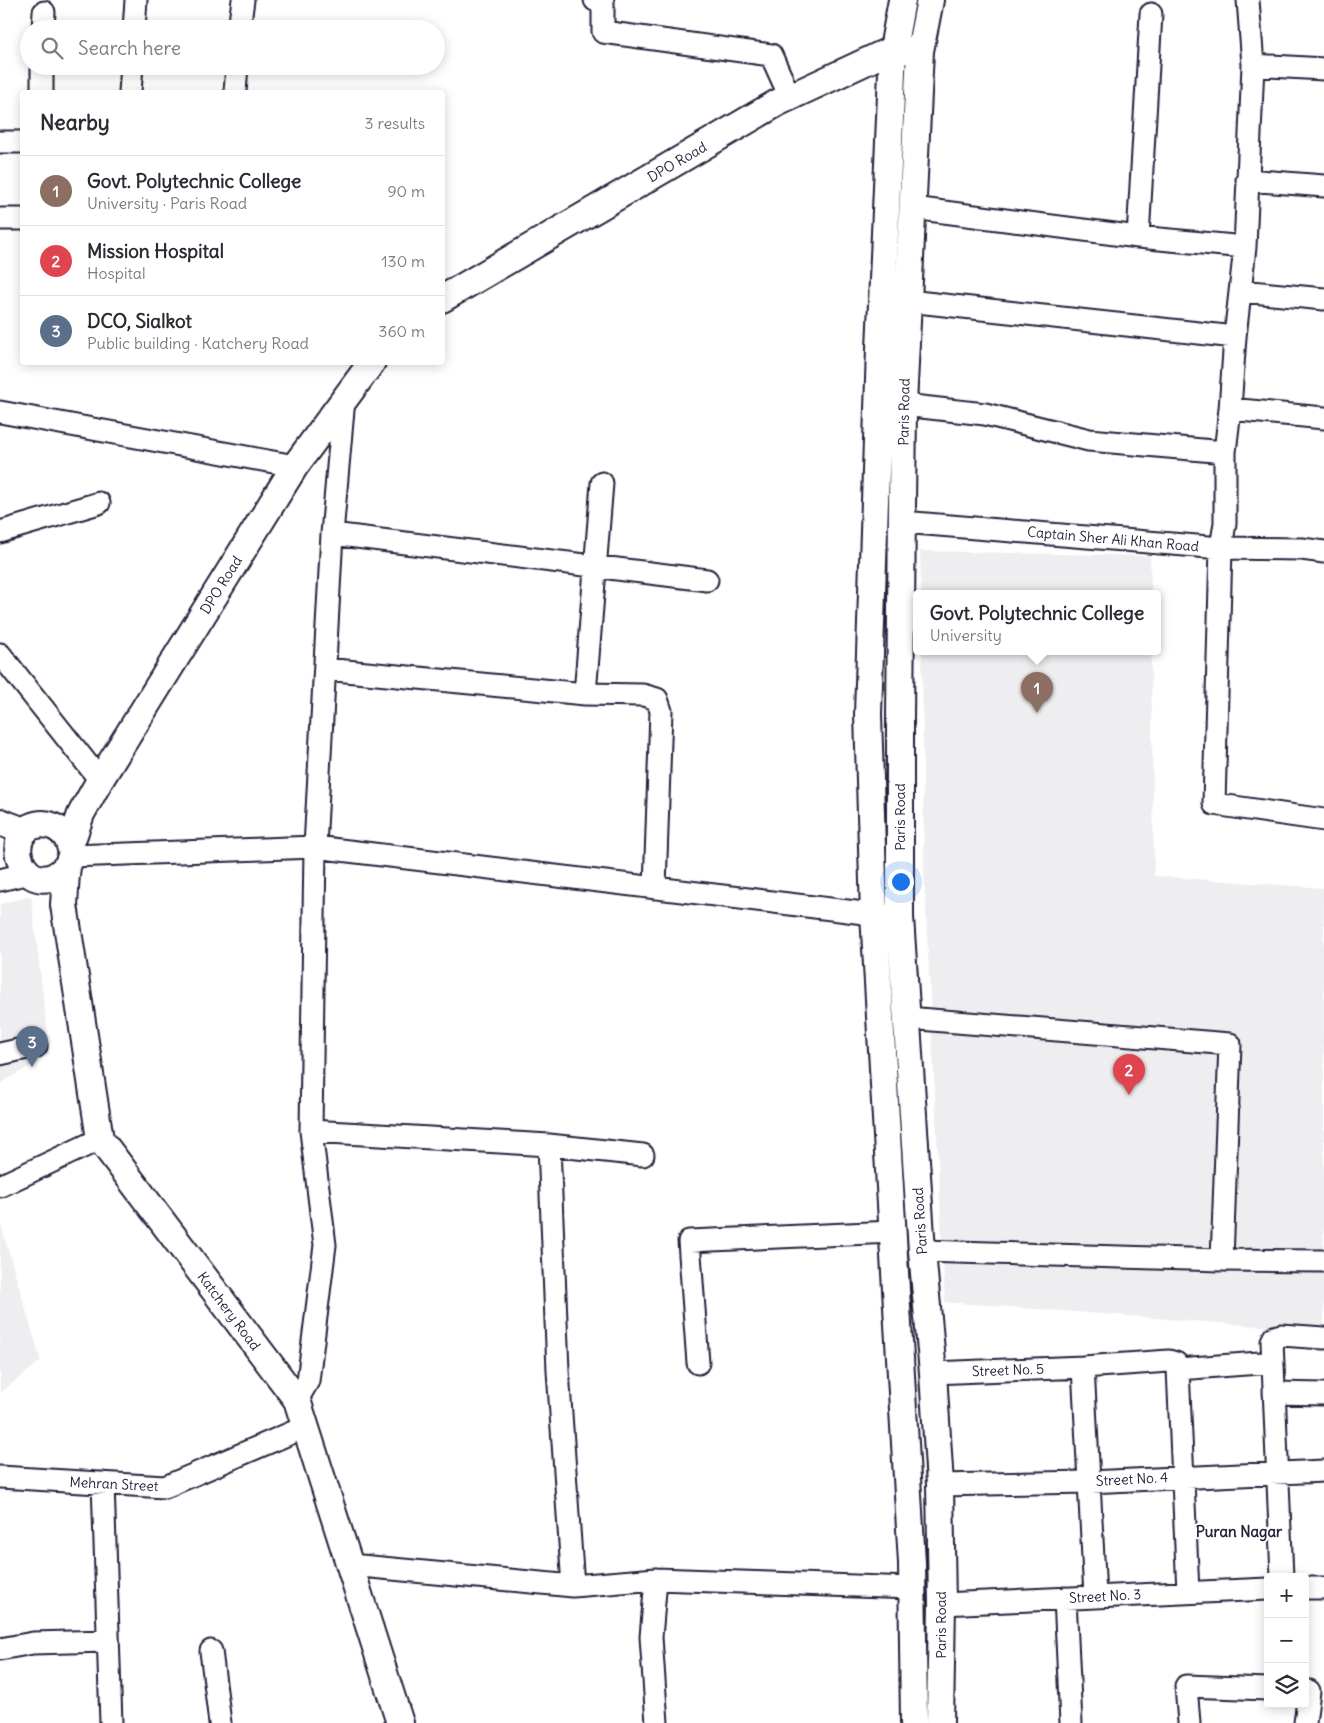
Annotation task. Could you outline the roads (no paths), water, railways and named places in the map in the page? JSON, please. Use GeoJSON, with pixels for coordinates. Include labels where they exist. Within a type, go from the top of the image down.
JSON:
{"type":"FeatureCollection","features":[{"type":"Feature","properties":{"kind":"main road","name":"Paris Road"},"geometry":{"type":"LineString","coordinates":[[902,0],[893,49],[879,368],[868,714],[874,914],[912,1588],[914,1723]]}},
{"type":"Feature","properties":{"kind":"main road","name":"Paris Road"},"geometry":{"type":"LineString","coordinates":[[930,0],[920,51],[903,405],[900,917],[922,1251],[933,1373],[940,1485],[942,1604],[940,1723]]}},
{"type":"Feature","properties":{"kind":"main road","name":"DPO Road"},"geometry":{"type":"LineString","coordinates":[[445,297],[790,97],[893,49],[920,51]]}},
{"type":"Feature","properties":{"kind":"main road","name":"DPO Road"},"geometry":{"type":"LineString","coordinates":[[65,862],[81,814],[100,780],[295,466],[370,365]]}},
{"type":"Feature","properties":{"kind":"main road"},"geometry":{"type":"LineString","coordinates":[[868,714],[900,716]]}},
{"type":"Feature","properties":{"kind":"main road"},"geometry":{"type":"LineString","coordinates":[[53,826],[81,814]]}},
{"type":"Feature","properties":{"kind":"main road"},"geometry":{"type":"LineString","coordinates":[[0,822],[13,840],[16,859],[25,874],[43,880],[65,862],[66,836],[53,826],[35,825],[13,840]]}},
{"type":"Feature","properties":{"kind":"main road","name":"Katchery Road"},"geometry":{"type":"LineString","coordinates":[[65,862],[64,905],[100,1139],[297,1400],[400,1723]]}},
{"type":"Feature","properties":{"kind":"street"},"geometry":{"type":"LineString","coordinates":[[135,20],[136,0]]}},
{"type":"Feature","properties":{"kind":"street"},"geometry":{"type":"LineString","coordinates":[[240,20],[243,0]]}},
{"type":"Feature","properties":{"kind":"street"},"geometry":{"type":"LineString","coordinates":[[595,0],[603,2],[603,32],[771,56],[790,97]]}},
{"type":"Feature","properties":{"kind":"street"},"geometry":{"type":"LineString","coordinates":[[1248,0],[1253,65],[1245,247],[1225,452],[1225,523],[1221,548],[1214,804],[1324,820]]}},
{"type":"Feature","properties":{"kind":"street"},"geometry":{"type":"LineString","coordinates":[[1138,237],[1151,14]]}},
{"type":"Feature","properties":{"kind":"street"},"geometry":{"type":"LineString","coordinates":[[1253,65],[1324,69]]}},
{"type":"Feature","properties":{"kind":"street"},"geometry":{"type":"LineString","coordinates":[[42,75],[42,90]]}},
{"type":"Feature","properties":{"kind":"street"},"geometry":{"type":"LineString","coordinates":[[130,90],[131,75]]}},
{"type":"Feature","properties":{"kind":"street"},"geometry":{"type":"LineString","coordinates":[[235,90],[236,75]]}},
{"type":"Feature","properties":{"kind":"street"},"geometry":{"type":"LineString","coordinates":[[0,142],[20,142]]}},
{"type":"Feature","properties":{"kind":"street"},"geometry":{"type":"LineString","coordinates":[[1247,180],[1324,186]]}},
{"type":"Feature","properties":{"kind":"street"},"geometry":{"type":"LineString","coordinates":[[913,208],[1138,237],[1245,247]]}},
{"type":"Feature","properties":{"kind":"street"},"geometry":{"type":"LineString","coordinates":[[0,219],[20,219]]}},
{"type":"Feature","properties":{"kind":"street"},"geometry":{"type":"LineString","coordinates":[[1241,291],[1324,299]]}},
{"type":"Feature","properties":{"kind":"street"},"geometry":{"type":"LineString","coordinates":[[908,301],[1235,337]]}},
{"type":"Feature","properties":{"kind":"street"},"geometry":{"type":"LineString","coordinates":[[297,1400],[308,1381],[326,1245],[312,1131],[315,846],[332,534],[342,404],[354,365]]}},
{"type":"Feature","properties":{"kind":"street"},"geometry":{"type":"LineString","coordinates":[[903,405],[985,414],[1089,440],[1225,452]]}},
{"type":"Feature","properties":{"kind":"street"},"geometry":{"type":"LineString","coordinates":[[1230,409],[1324,418]]}},
{"type":"Feature","properties":{"kind":"street"},"geometry":{"type":"LineString","coordinates":[[0,412],[295,466]]}},
{"type":"Feature","properties":{"kind":"street"},"geometry":{"type":"LineString","coordinates":[[585,694],[597,566],[602,483]]}},
{"type":"Feature","properties":{"kind":"street"},"geometry":{"type":"LineString","coordinates":[[0,532],[99,503]]}},
{"type":"Feature","properties":{"kind":"street","name":"Captain Sher Ali Khan Road"},"geometry":{"type":"LineString","coordinates":[[902,522],[1221,548],[1302,549],[1324,552]]}},
{"type":"Feature","properties":{"kind":"street"},"geometry":{"type":"LineString","coordinates":[[332,534],[707,580]]}},
{"type":"Feature","properties":{"kind":"street"},"geometry":{"type":"LineString","coordinates":[[0,654],[100,780]]}},
{"type":"Feature","properties":{"kind":"street"},"geometry":{"type":"LineString","coordinates":[[325,669],[585,694],[643,695],[657,699],[660,705],[656,888]]}},
{"type":"Feature","properties":{"kind":"street"},"geometry":{"type":"LineString","coordinates":[[65,862],[315,846],[900,917]]}},
{"type":"Feature","properties":{"kind":"street"},"geometry":{"type":"LineString","coordinates":[[0,880],[25,874]]}},
{"type":"Feature","properties":{"kind":"street"},"geometry":{"type":"LineString","coordinates":[[907,1018],[1230,1044],[1222,1260]]}},
{"type":"Feature","properties":{"kind":"street"},"geometry":{"type":"LineString","coordinates":[[0,1054],[36,1046]]}},
{"type":"Feature","properties":{"kind":"street"},"geometry":{"type":"LineString","coordinates":[[312,1131],[548,1145],[643,1156]]}},
{"type":"Feature","properties":{"kind":"street"},"geometry":{"type":"LineString","coordinates":[[0,1186],[100,1139]]}},
{"type":"Feature","properties":{"kind":"street"},"geometry":{"type":"LineString","coordinates":[[548,1145],[558,1371],[573,1586]]}},
{"type":"Feature","properties":{"kind":"street"},"geometry":{"type":"LineString","coordinates":[[698,1363],[689,1241],[893,1232]]}},
{"type":"Feature","properties":{"kind":"street"},"geometry":{"type":"LineString","coordinates":[[922,1251],[1222,1260],[1324,1261]]}},
{"type":"Feature","properties":{"kind":"street"},"geometry":{"type":"LineString","coordinates":[[1282,1573],[1272,1341],[1274,1337],[1281,1336],[1324,1338]]}},
{"type":"Feature","properties":{"kind":"street","name":"Street No. 5"},"geometry":{"type":"LineString","coordinates":[[933,1373],[1083,1367],[1169,1361],[1176,1363],[1178,1369]]}},
{"type":"Feature","properties":{"kind":"street"},"geometry":{"type":"LineString","coordinates":[[1188,1592],[1178,1369],[1273,1362]]}},
{"type":"Feature","properties":{"kind":"street"},"geometry":{"type":"LineString","coordinates":[[1083,1367],[1095,1596]]}},
{"type":"Feature","properties":{"kind":"street"},"geometry":{"type":"LineString","coordinates":[[1274,1393],[1324,1394]]}},
{"type":"Feature","properties":{"kind":"street","name":"Mehran Street"},"geometry":{"type":"LineString","coordinates":[[0,1477],[165,1487],[305,1427]]}},
{"type":"Feature","properties":{"kind":"street","name":"Street No. 4"},"geometry":{"type":"LineString","coordinates":[[940,1485],[1089,1482],[1182,1476],[1324,1471]]}},
{"type":"Feature","properties":{"kind":"street"},"geometry":{"type":"LineString","coordinates":[[103,1483],[110,1723]]}},
{"type":"Feature","properties":{"kind":"street"},"geometry":{"type":"LineString","coordinates":[[350,1566],[573,1586],[656,1579],[912,1588]]}},
{"type":"Feature","properties":{"kind":"street"},"geometry":{"type":"LineString","coordinates":[[656,1579],[651,1637],[657,1723]]}},
{"type":"Feature","properties":{"kind":"street"},"geometry":{"type":"LineString","coordinates":[[1309,1588],[1324,1588]]}},
{"type":"Feature","properties":{"kind":"street","name":"Street No. 3"},"geometry":{"type":"LineString","coordinates":[[942,1604],[1264,1589]]}},
{"type":"Feature","properties":{"kind":"street"},"geometry":{"type":"LineString","coordinates":[[1065,1598],[1071,1723]]}},
{"type":"Feature","properties":{"kind":"street"},"geometry":{"type":"LineString","coordinates":[[0,1649],[34,1643],[107,1641]]}},
{"type":"Feature","properties":{"kind":"street"},"geometry":{"type":"LineString","coordinates":[[211,1651],[220,1723]]}},
{"type":"Feature","properties":{"kind":"street"},"geometry":{"type":"LineString","coordinates":[[1189,1723],[1186,1686],[1264,1689]]}},
{"type":"Feature","properties":{"kind":"street"},"geometry":{"type":"LineString","coordinates":[[1305,1723],[1313,1691]]}},
{"type":"Feature","properties":{"kind":"place","name":"Govt. Polytechnic College"},"geometry":{"type":"Point","coordinates":[1037,713]}},
{"type":"Feature","properties":{"kind":"place","name":"DCO, Sialkot"},"geometry":{"type":"Point","coordinates":[32,1067]}},
{"type":"Feature","properties":{"kind":"place","name":"Mission Hospital"},"geometry":{"type":"Point","coordinates":[1129,1095]}},
{"type":"Feature","properties":{"kind":"district","name":"Puran Nagar"},"geometry":{"type":"Point","coordinates":[1239,1532]}}]}
